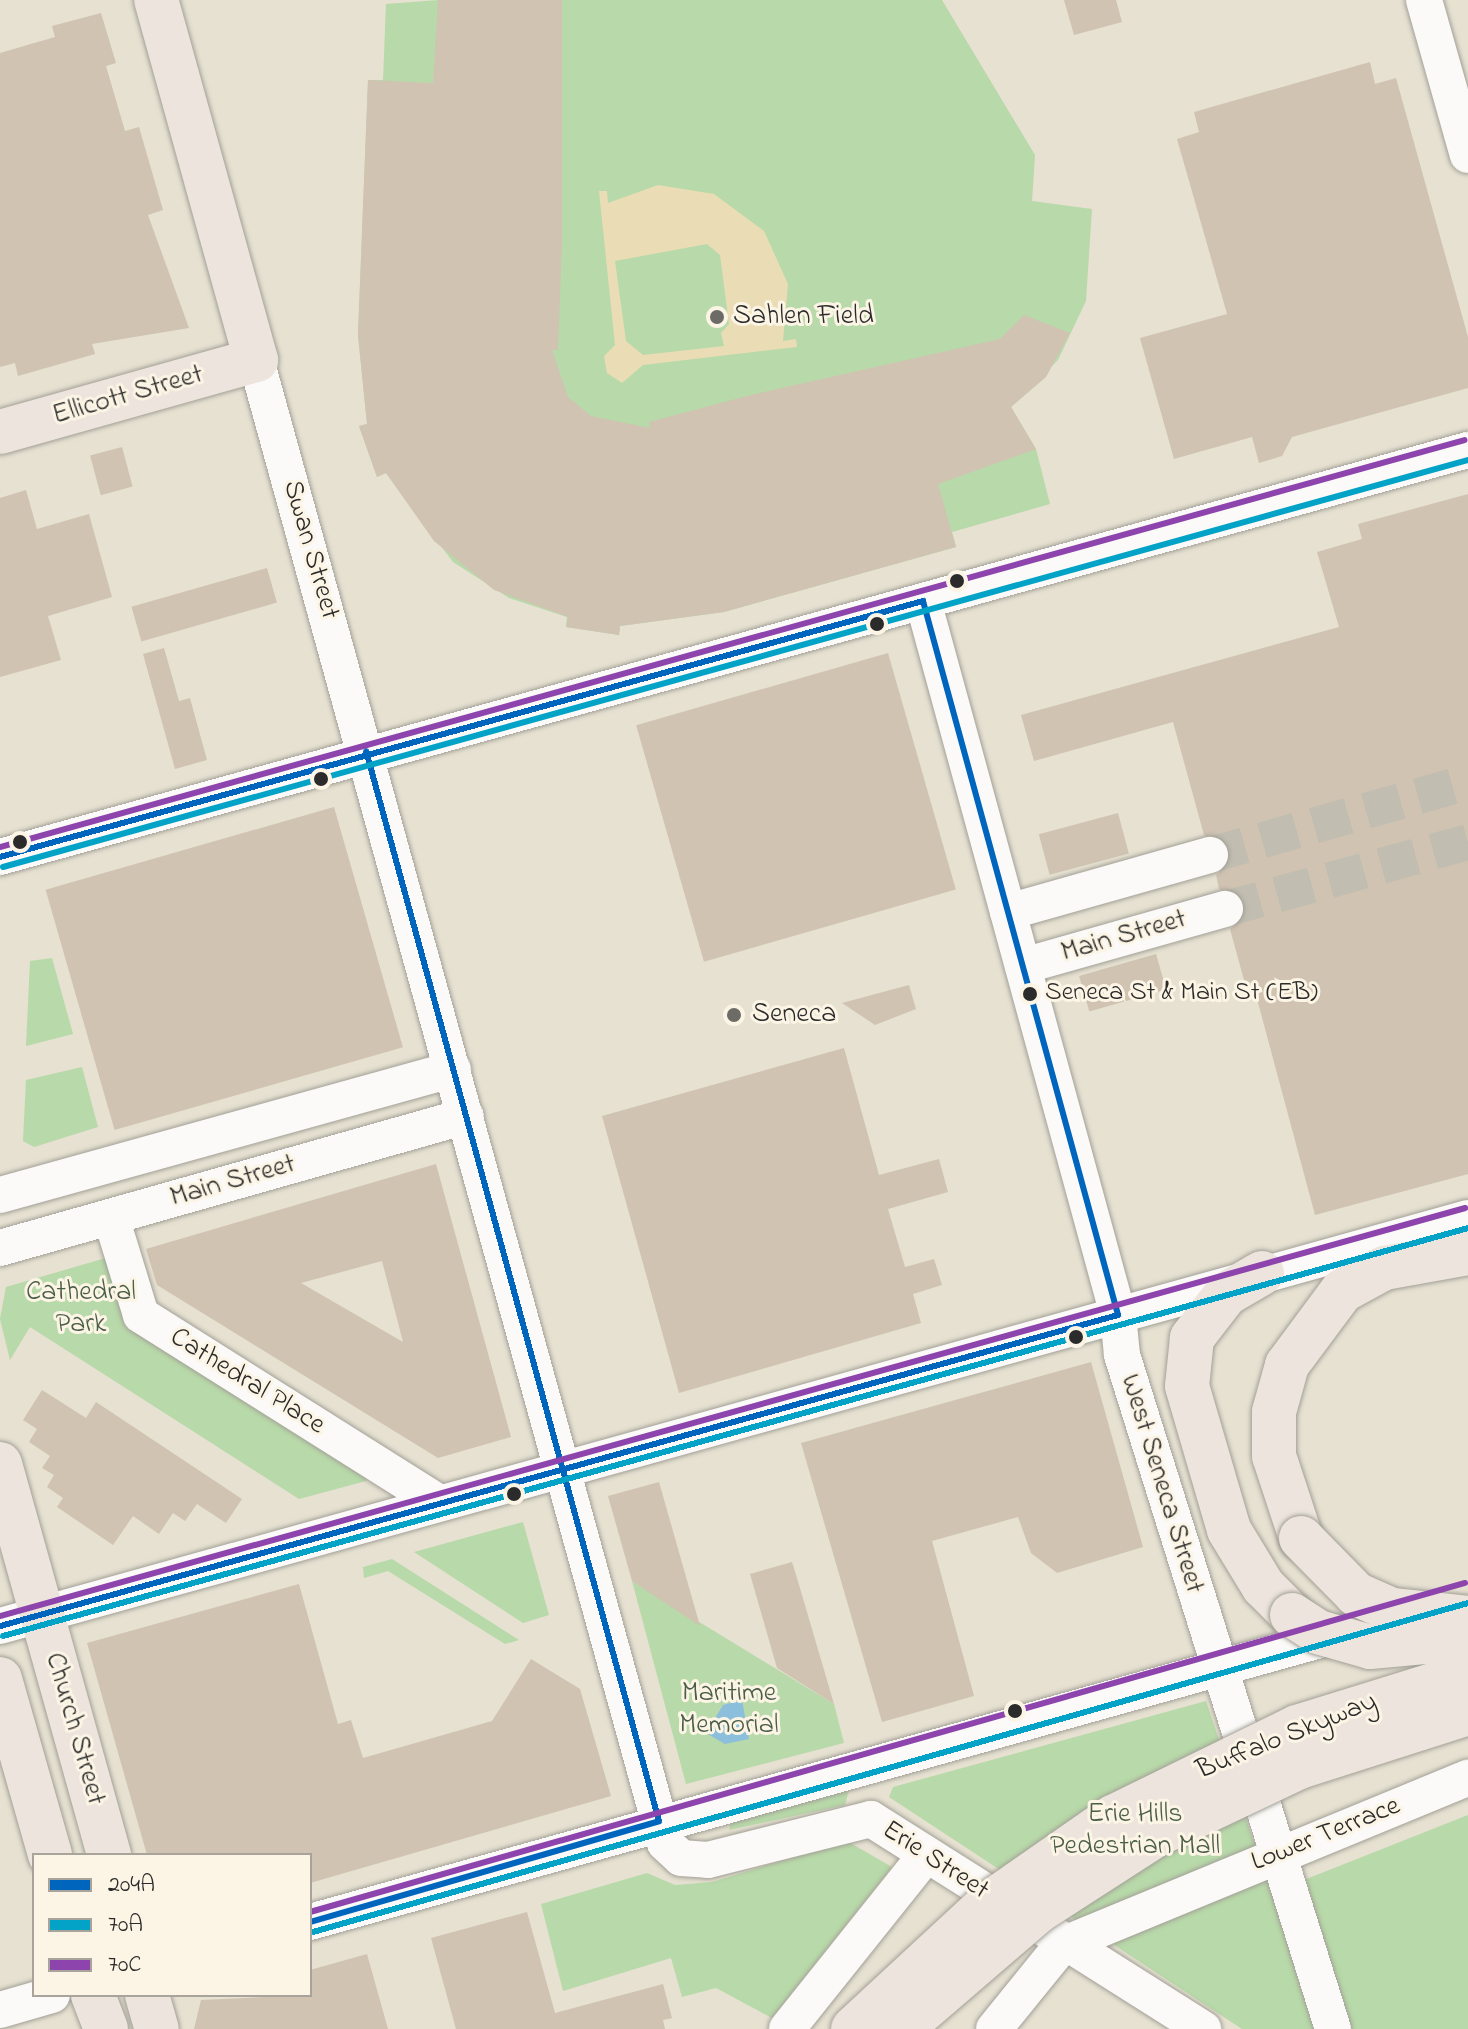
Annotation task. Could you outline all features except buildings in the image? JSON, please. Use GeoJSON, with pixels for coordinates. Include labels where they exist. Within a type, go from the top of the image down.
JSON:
{"type":"FeatureCollection","features":[{"type":"Feature","properties":{"kind":"main road","name":"Swan Street"},"geometry":{"type":"LineString","coordinates":[[156,0],[256,360]]}},
{"type":"Feature","properties":{"kind":"main road","name":"Ellicott Street"},"geometry":{"type":"LineString","coordinates":[[0,432],[256,360]]}},
{"type":"Feature","properties":{"kind":"main road"},"geometry":{"type":"LineString","coordinates":[[1468,1253],[1384,1268],[1342,1291],[1313,1321],[1287,1365],[1274,1456],[1301,1538],[1323,1567],[1392,1610],[1468,1618]]}},
{"type":"Feature","properties":{"kind":"main road"},"geometry":{"type":"LineString","coordinates":[[1262,1273],[1226,1294],[1205,1319],[1186,1365],[1218,1501],[1263,1586],[1318,1632],[1397,1650],[1468,1638]]}},
{"type":"Feature","properties":{"kind":"main road","name":"Church Street"},"geometry":{"type":"LineString","coordinates":[[0,1464],[108,1853]]}},
{"type":"Feature","properties":{"kind":"main road","name":"Buffalo Skyway"},"geometry":{"type":"LineString","coordinates":[[853,2029],[987,1905],[1124,1811],[1297,1727],[1468,1674]]}},
{"type":"Feature","properties":{"kind":"main road","name":"Church Street"},"geometry":{"type":"LineString","coordinates":[[0,1679],[49,1853]]}},
{"type":"Feature","properties":{"kind":"main road","name":"Buffalo Skyway"},"geometry":{"type":"LineString","coordinates":[[901,2029],[1028,1919],[1156,1835],[1299,1767],[1468,1713]]}},
{"type":"Feature","properties":{"kind":"main road"},"geometry":{"type":"LineString","coordinates":[[94,1997],[106,2029]]}},
{"type":"Feature","properties":{"kind":"main road"},"geometry":{"type":"LineString","coordinates":[[148,1997],[157,2029]]}},
{"type":"Feature","properties":{"kind":"street"},"geometry":{"type":"LineString","coordinates":[[1424,0],[1468,155]]}},
{"type":"Feature","properties":{"kind":"street","name":"Swan Street"},"geometry":{"type":"LineString","coordinates":[[256,360],[366,751],[560,1470]]}},
{"type":"Feature","properties":{"kind":"street"},"geometry":{"type":"LineString","coordinates":[[0,857],[366,751],[1468,450]]}},
{"type":"Feature","properties":{"kind":"street","name":"West Seneca Street"},"geometry":{"type":"LineString","coordinates":[[923,601],[1118,1315],[1122,1355],[1206,1637],[1225,1667],[1333,2029]]}},
{"type":"Feature","properties":{"kind":"street","name":"Main Street"},"geometry":{"type":"LineString","coordinates":[[1011,921],[1210,855]]}},
{"type":"Feature","properties":{"kind":"street","name":"Main Street"},"geometry":{"type":"LineString","coordinates":[[1023,966],[1225,909]]}},
{"type":"Feature","properties":{"kind":"street","name":"Main Street"},"geometry":{"type":"LineString","coordinates":[[0,1195],[460,1095]]}},
{"type":"Feature","properties":{"kind":"street","name":"Main Street"},"geometry":{"type":"LineString","coordinates":[[0,1248],[111,1217],[460,1095]]}},
{"type":"Feature","properties":{"kind":"street","name":"Cathedral Place"},"geometry":{"type":"LineString","coordinates":[[111,1217],[141,1315],[439,1503]]}},
{"type":"Feature","properties":{"kind":"street"},"geometry":{"type":"LineString","coordinates":[[0,1626],[1468,1218]]}},
{"type":"Feature","properties":{"kind":"street","name":"Erie Street"},"geometry":{"type":"LineString","coordinates":[[560,1470],[665,1843],[681,1858],[708,1860],[871,1819],[1062,1945],[1203,2029]]}},
{"type":"Feature","properties":{"kind":"street"},"geometry":{"type":"LineString","coordinates":[[312,1921],[659,1821],[1225,1667],[1468,1593]]}},
{"type":"Feature","properties":{"kind":"street"},"geometry":{"type":"LineString","coordinates":[[859,1768],[871,1819]]}},
{"type":"Feature","properties":{"kind":"street","name":"Lower Terrace"},"geometry":{"type":"LineString","coordinates":[[994,2029],[1062,1945],[1468,1778]]}},
{"type":"Feature","properties":{"kind":"street"},"geometry":{"type":"LineString","coordinates":[[787,2029],[926,1855]]}},
{"type":"Feature","properties":{"kind":"street"},"geometry":{"type":"LineString","coordinates":[[0,2010],[45,1997]]}},
{"type":"Feature","properties":{"kind":"green space","name":"Sahlen Field"},"geometry":{"type":"Polygon","coordinates":[[[439,0],[942,0],[1035,155],[1032,201],[1092,209],[1086,301],[1058,360],[1011,407],[1036,449],[1050,504],[952,532],[956,547],[724,612],[620,626],[619,635],[566,627],[567,617],[509,598],[453,562],[386,473],[377,477],[359,426],[367,424],[358,335],[368,80],[383,80],[386,4],[439,0]]]}},
{"type":"Feature","properties":{"kind":"green space"},"geometry":{"type":"Polygon","coordinates":[[[52,958],[73,1034],[26,1046],[30,961],[52,958]]]}},
{"type":"Feature","properties":{"kind":"green space"},"geometry":{"type":"Polygon","coordinates":[[[82,1067],[98,1127],[34,1147],[23,1141],[26,1080],[82,1067]]]}},
{"type":"Feature","properties":{"kind":"green space","name":"Cathedral Park"},"geometry":{"type":"Polygon","coordinates":[[[109,1257],[129,1322],[368,1473],[366,1481],[299,1499],[30,1327],[10,1360],[0,1319],[6,1287],[109,1257]]]}},
{"type":"Feature","properties":{"kind":"green space"},"geometry":{"type":"Polygon","coordinates":[[[523,1522],[549,1615],[523,1623],[414,1552],[523,1522]]]}},
{"type":"Feature","properties":{"kind":"green space"},"geometry":{"type":"Polygon","coordinates":[[[392,1559],[519,1640],[505,1644],[388,1571],[364,1578],[363,1567],[392,1559]]]}},
{"type":"Feature","properties":{"kind":"green space","name":"Maritime Memorial"},"geometry":{"type":"Polygon","coordinates":[[[632,1581],[834,1704],[844,1743],[686,1784],[632,1581]]]}},
{"type":"Feature","properties":{"kind":"green space","name":"Erie Hills Pedestrian Mall"},"geometry":{"type":"Polygon","coordinates":[[[1206,1701],[1271,1893],[1468,1815],[1468,2029],[1242,2029],[889,1797],[893,1787],[1206,1701]]]}},
{"type":"Feature","properties":{"kind":"green space"},"geometry":{"type":"Polygon","coordinates":[[[849,1790],[845,1805],[729,1830],[731,1821],[849,1790]]]}},
{"type":"Feature","properties":{"kind":"green space"},"geometry":{"type":"Polygon","coordinates":[[[847,1841],[892,1867],[772,2018],[716,1988],[682,1997],[671,1958],[563,1991],[541,1904],[647,1873],[675,1885],[712,1882],[847,1841]]]}},
{"type":"Feature","properties":{"kind":"sand"},"geometry":{"type":"Polygon","coordinates":[[[658,185],[714,194],[764,231],[788,284],[783,341],[796,339],[797,347],[643,365],[622,383],[607,373],[604,356],[615,345],[599,191],[607,191],[608,203],[658,185]],[[707,244],[615,261],[626,341],[643,355],[724,346],[721,333],[729,324],[720,255],[707,244]]]}},
{"type":"Feature","properties":{"kind":"water"},"geometry":{"type":"Polygon","coordinates":[[[742,1700],[749,1739],[725,1744],[706,1733],[723,1705],[742,1700]]]}},
{"type":"Feature","properties":{"kind":"tunnel"},"geometry":{"type":"LineString","coordinates":[[1210,855],[1468,782]]}},
{"type":"Feature","properties":{"kind":"tunnel"},"geometry":{"type":"LineString","coordinates":[[1225,909],[1468,842]]}},
{"type":"Feature","properties":{"kind":"transit line","name":"70C"},"geometry":{"type":"LineString","coordinates":[[0,847],[1465,440]]}},
{"type":"Feature","properties":{"kind":"transit line","name":"70A"},"geometry":{"type":"LineString","coordinates":[[3,867],[1468,460]]}},
{"type":"Feature","properties":{"kind":"transit line","name":"204A"},"geometry":{"type":"LineString","coordinates":[[0,857],[923,601],[1118,1315],[0,1626]]}},
{"type":"Feature","properties":{"kind":"transit line","name":"204A"},"geometry":{"type":"LineString","coordinates":[[312,1921],[659,1821],[366,751]]}},
{"type":"Feature","properties":{"kind":"transit line","name":"70C"},"geometry":{"type":"LineString","coordinates":[[0,1616],[1465,1208]]}},
{"type":"Feature","properties":{"kind":"transit line","name":"70A"},"geometry":{"type":"LineString","coordinates":[[3,1636],[1468,1228]]}},
{"type":"Feature","properties":{"kind":"transit line","name":"70C"},"geometry":{"type":"LineString","coordinates":[[312,1911],[1465,1583]]}},
{"type":"Feature","properties":{"kind":"transit line","name":"70A"},"geometry":{"type":"LineString","coordinates":[[313,1932],[1468,1603]]}},
{"type":"Feature","properties":{"kind":"place","name":"Sahlen Field"},"geometry":{"type":"Point","coordinates":[717,317]}},
{"type":"Feature","properties":{"kind":"place","name":"Seneca St & Main St (EB)"},"geometry":{"type":"Point","coordinates":[1030,994]}},
{"type":"Feature","properties":{"kind":"place","name":"Seneca"},"geometry":{"type":"Point","coordinates":[734,1015]}}]}
